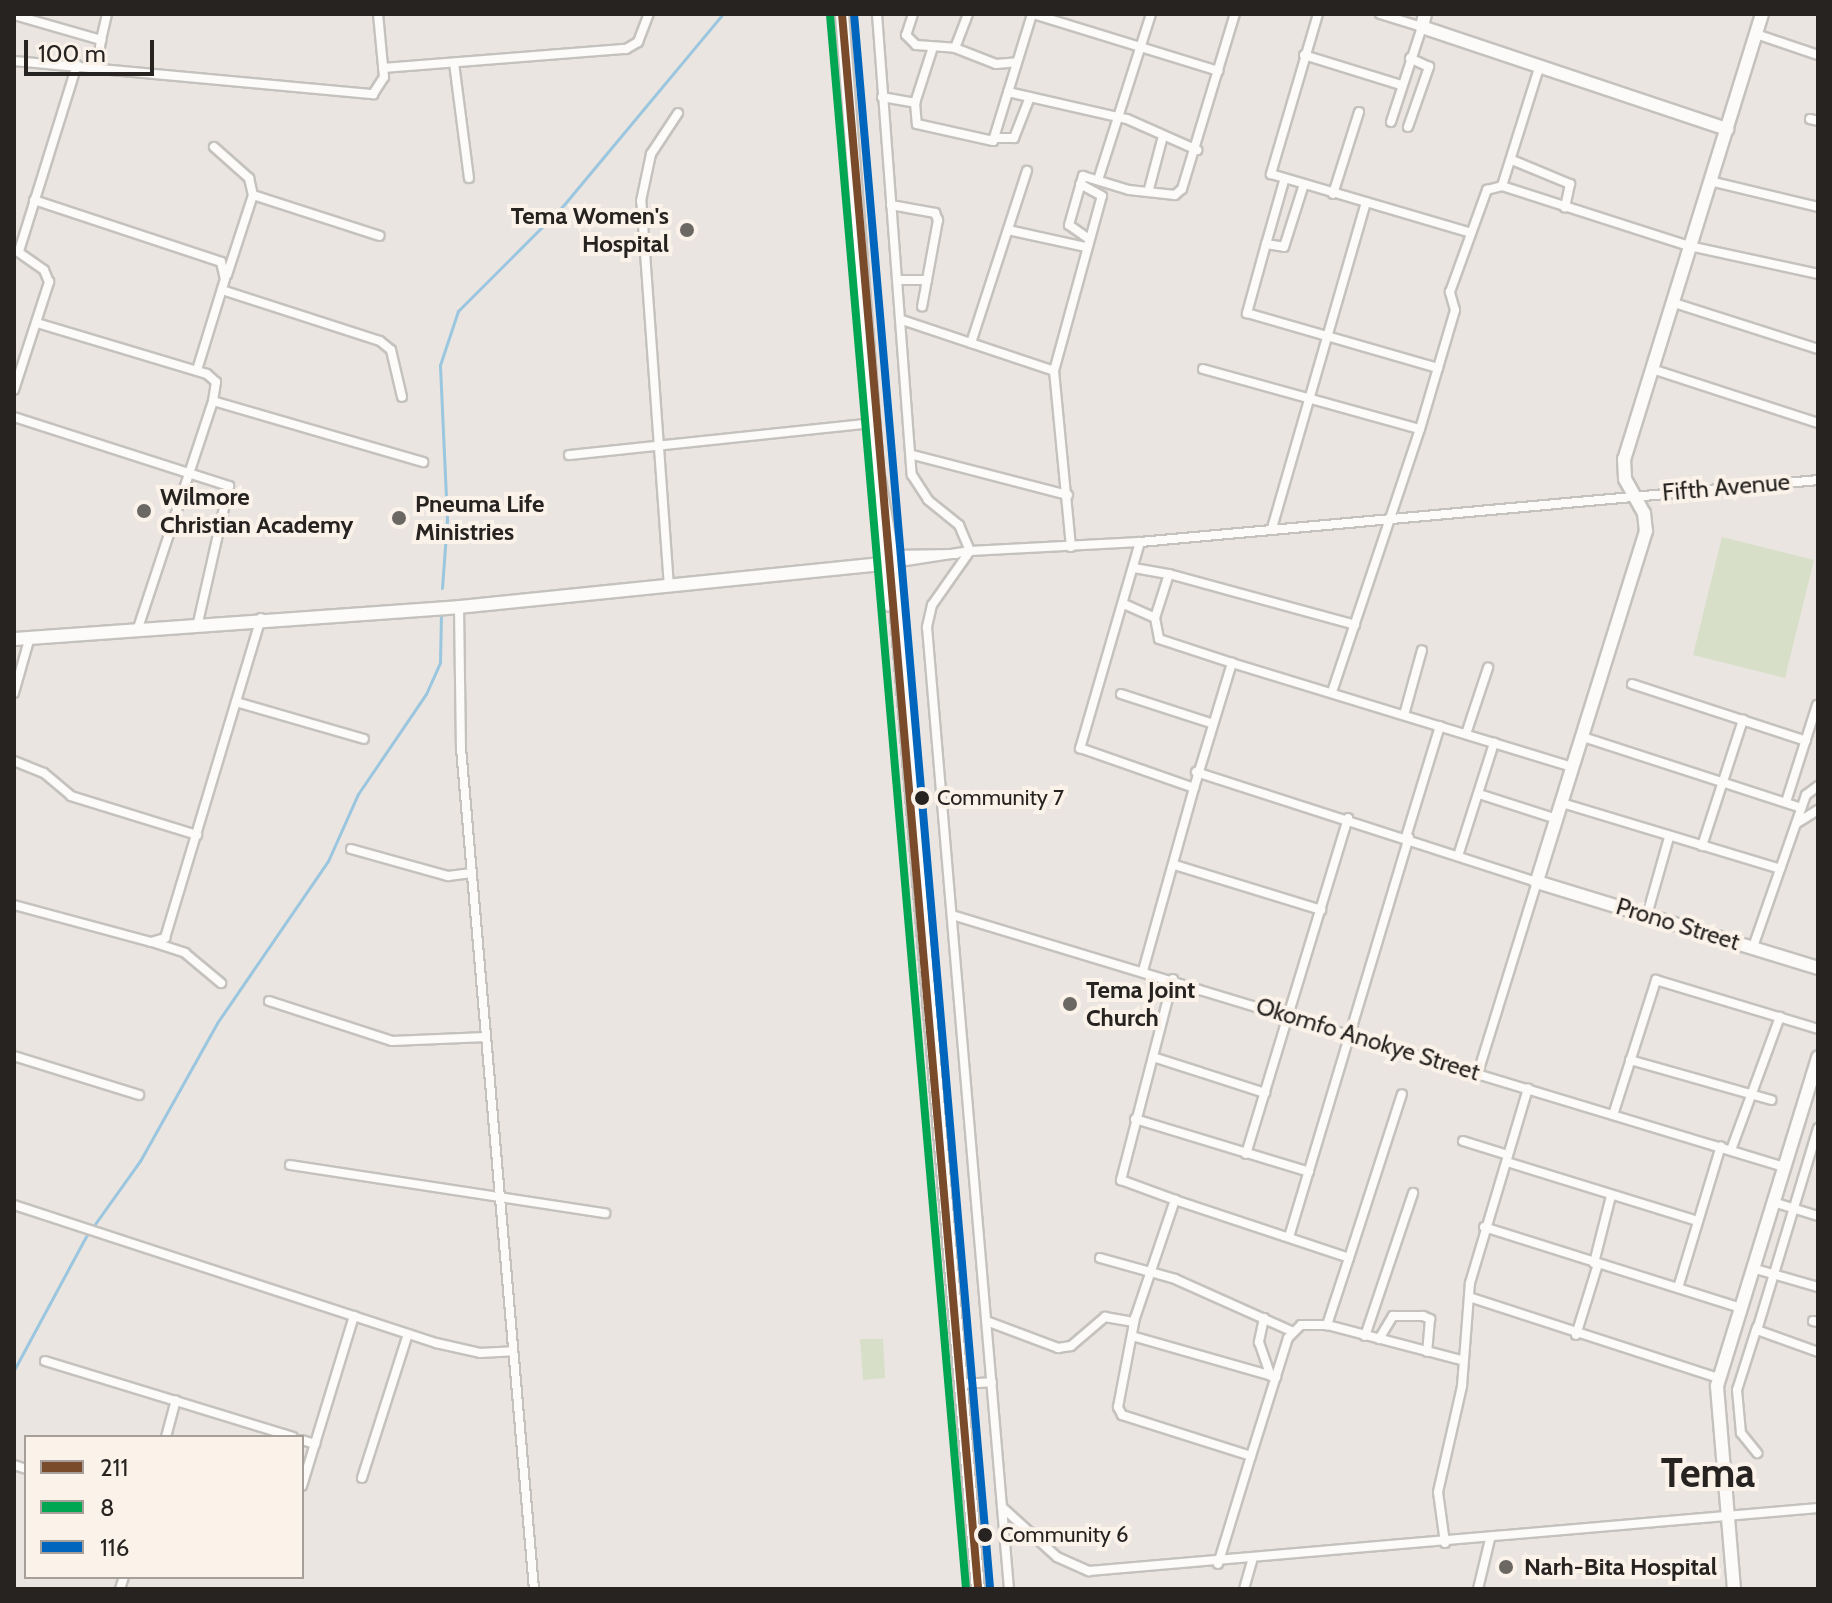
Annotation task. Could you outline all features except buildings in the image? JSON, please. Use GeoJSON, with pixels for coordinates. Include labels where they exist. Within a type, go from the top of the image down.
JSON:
{"type":"FeatureCollection","features":[{"type":"Feature","properties":{"kind":"street"},"geometry":{"type":"LineString","coordinates":[[97,67],[107,14]]}},
{"type":"Feature","properties":{"kind":"street"},"geometry":{"type":"LineString","coordinates":[[14,61],[365,95],[380,89],[383,68],[378,14]]}},
{"type":"Feature","properties":{"kind":"street"},"geometry":{"type":"LineString","coordinates":[[383,68],[626,49],[645,32],[649,14]]}},
{"type":"Feature","properties":{"kind":"street"},"geometry":{"type":"LineString","coordinates":[[842,14],[879,480],[896,635],[978,1589]]}},
{"type":"Feature","properties":{"kind":"street"},"geometry":{"type":"LineString","coordinates":[[877,14],[913,455],[919,490],[959,525],[970,551],[932,605],[927,627],[989,1322],[1009,1589]]}},
{"type":"Feature","properties":{"kind":"street"},"geometry":{"type":"LineString","coordinates":[[913,14],[906,35],[932,50],[955,48],[996,64],[1017,62]]}},
{"type":"Feature","properties":{"kind":"street"},"geometry":{"type":"LineString","coordinates":[[955,48],[968,14]]}},
{"type":"Feature","properties":{"kind":"street"},"geometry":{"type":"LineString","coordinates":[[932,50],[915,103],[917,124],[989,142],[994,138],[1032,14],[1218,71]]}},
{"type":"Feature","properties":{"kind":"street"},"geometry":{"type":"LineString","coordinates":[[1098,180],[1151,14]]}},
{"type":"Feature","properties":{"kind":"street"},"geometry":{"type":"LineString","coordinates":[[1087,243],[1070,230],[1083,176],[1129,190],[1180,193],[1197,150],[1235,14]]}},
{"type":"Feature","properties":{"kind":"street"},"geometry":{"type":"LineString","coordinates":[[1318,14],[1270,162],[1271,174],[1303,187],[1468,232]]}},
{"type":"Feature","properties":{"kind":"street"},"geometry":{"type":"LineString","coordinates":[[1380,14],[1424,20],[1539,68],[1727,129]]}},
{"type":"Feature","properties":{"kind":"street"},"geometry":{"type":"LineString","coordinates":[[1478,1073],[1646,531],[1624,459],[1762,14]]}},
{"type":"Feature","properties":{"kind":"street"},"geometry":{"type":"LineString","coordinates":[[14,15],[101,40]]}},
{"type":"Feature","properties":{"kind":"street"},"geometry":{"type":"LineString","coordinates":[[1391,122],[1424,20]]}},
{"type":"Feature","properties":{"kind":"street"},"geometry":{"type":"LineString","coordinates":[[1756,34],[1818,55]]}},
{"type":"Feature","properties":{"kind":"street"},"geometry":{"type":"LineString","coordinates":[[1304,55],[1401,85]]}},
{"type":"Feature","properties":{"kind":"street"},"geometry":{"type":"LineString","coordinates":[[1408,127],[1429,67],[1410,58]]}},
{"type":"Feature","properties":{"kind":"street"},"geometry":{"type":"LineString","coordinates":[[454,63],[469,178]]}},
{"type":"Feature","properties":{"kind":"street"},"geometry":{"type":"LineString","coordinates":[[15,385],[49,282],[44,270],[16,250],[77,65]]}},
{"type":"Feature","properties":{"kind":"street"},"geometry":{"type":"LineString","coordinates":[[1502,186],[1539,68]]}},
{"type":"Feature","properties":{"kind":"street"},"geometry":{"type":"LineString","coordinates":[[1008,92],[1118,117],[1197,150]]}},
{"type":"Feature","properties":{"kind":"street"},"geometry":{"type":"LineString","coordinates":[[882,97],[915,103]]}},
{"type":"Feature","properties":{"kind":"street"},"geometry":{"type":"LineString","coordinates":[[994,138],[1014,138],[1030,97]]}},
{"type":"Feature","properties":{"kind":"street"},"geometry":{"type":"LineString","coordinates":[[1333,194],[1359,112]]}},
{"type":"Feature","properties":{"kind":"street"},"geometry":{"type":"LineString","coordinates":[[669,587],[664,449],[641,201],[651,154],[678,113]]}},
{"type":"Feature","properties":{"kind":"street"},"geometry":{"type":"LineString","coordinates":[[1149,189],[1163,136]]}},
{"type":"Feature","properties":{"kind":"street"},"geometry":{"type":"LineString","coordinates":[[197,370],[253,195],[249,178],[214,147]]}},
{"type":"Feature","properties":{"kind":"street"},"geometry":{"type":"LineString","coordinates":[[1512,160],[1570,184],[1565,207]]}},
{"type":"Feature","properties":{"kind":"street"},"geometry":{"type":"LineString","coordinates":[[971,343],[1027,171]]}},
{"type":"Feature","properties":{"kind":"street"},"geometry":{"type":"LineString","coordinates":[[1284,181],[1245,310],[1327,338],[1438,368]]}},
{"type":"Feature","properties":{"kind":"street"},"geometry":{"type":"LineString","coordinates":[[1710,181],[1818,207]]}},
{"type":"Feature","properties":{"kind":"street"},"geometry":{"type":"LineString","coordinates":[[1071,547],[1054,371],[1101,192],[1080,184]]}},
{"type":"Feature","properties":{"kind":"street"},"geometry":{"type":"LineString","coordinates":[[1332,692],[1420,429],[1455,310],[1450,292],[1468,232],[1487,190],[1502,186],[1689,246],[1818,274]]}},
{"type":"Feature","properties":{"kind":"street"},"geometry":{"type":"LineString","coordinates":[[1266,244],[1284,247],[1303,187]]}},
{"type":"Feature","properties":{"kind":"street"},"geometry":{"type":"LineString","coordinates":[[253,195],[380,236]]}},
{"type":"Feature","properties":{"kind":"street"},"geometry":{"type":"LineString","coordinates":[[34,200],[211,257],[225,269],[225,279]]}},
{"type":"Feature","properties":{"kind":"street"},"geometry":{"type":"LineString","coordinates":[[1272,528],[1366,202]]}},
{"type":"Feature","properties":{"kind":"street"},"geometry":{"type":"LineString","coordinates":[[891,205],[935,213],[938,220],[922,307]]}},
{"type":"Feature","properties":{"kind":"street"},"geometry":{"type":"LineString","coordinates":[[1008,230],[1087,243]]}},
{"type":"Feature","properties":{"kind":"street"},"geometry":{"type":"LineString","coordinates":[[898,280],[927,280]]}},
{"type":"Feature","properties":{"kind":"street"},"geometry":{"type":"LineString","coordinates":[[222,290],[380,341],[391,350],[402,397]]}},
{"type":"Feature","properties":{"kind":"street"},"geometry":{"type":"LineString","coordinates":[[1671,302],[1818,349]]}},
{"type":"Feature","properties":{"kind":"street"},"geometry":{"type":"LineString","coordinates":[[902,320],[1054,371]]}},
{"type":"Feature","properties":{"kind":"street"},"geometry":{"type":"LineString","coordinates":[[37,323],[197,370],[216,382],[213,401],[138,628]]}},
{"type":"Feature","properties":{"kind":"street"},"geometry":{"type":"LineString","coordinates":[[1203,369],[1420,429]]}},
{"type":"Feature","properties":{"kind":"street"},"geometry":{"type":"LineString","coordinates":[[1652,369],[1818,423]]}},
{"type":"Feature","properties":{"kind":"street"},"geometry":{"type":"LineString","coordinates":[[213,401],[423,462]]}},
{"type":"Feature","properties":{"kind":"street"},"geometry":{"type":"LineString","coordinates":[[14,417],[190,472],[229,490],[198,623]]}},
{"type":"Feature","properties":{"kind":"street"},"geometry":{"type":"LineString","coordinates":[[569,455],[664,449],[876,423]]}},
{"type":"Feature","properties":{"kind":"street"},"geometry":{"type":"LineString","coordinates":[[913,455],[1068,495]]}},
{"type":"Feature","properties":{"kind":"street","name":"Fifth Avenue"},"geometry":{"type":"LineString","coordinates":[[887,559],[970,551],[1140,542],[1392,515],[1634,498],[1818,480]]}},
{"type":"Feature","properties":{"kind":"street"},"geometry":{"type":"LineString","coordinates":[[1140,542],[1080,748],[1194,788]]}},
{"type":"Feature","properties":{"kind":"street"},"geometry":{"type":"LineString","coordinates":[[14,639],[262,618],[459,607],[813,571],[887,559]]}},
{"type":"Feature","properties":{"kind":"street"},"geometry":{"type":"LineString","coordinates":[[1134,568],[1169,574],[1355,625]]}},
{"type":"Feature","properties":{"kind":"street"},"geometry":{"type":"LineString","coordinates":[[1169,574],[1155,618],[1159,639],[1573,767]]}},
{"type":"Feature","properties":{"kind":"street"},"geometry":{"type":"LineString","coordinates":[[1124,604],[1155,618]]}},
{"type":"Feature","properties":{"kind":"street"},"geometry":{"type":"LineString","coordinates":[[459,607],[461,748],[534,1589]]}},
{"type":"Feature","properties":{"kind":"street"},"geometry":{"type":"LineString","coordinates":[[151,942],[169,934],[262,618]]}},
{"type":"Feature","properties":{"kind":"street"},"geometry":{"type":"LineString","coordinates":[[14,693],[30,637]]}},
{"type":"Feature","properties":{"kind":"street"},"geometry":{"type":"LineString","coordinates":[[1404,715],[1422,650]]}},
{"type":"Feature","properties":{"kind":"street"},"geometry":{"type":"LineString","coordinates":[[1143,971],[1175,865],[1196,772],[1232,663]]}},
{"type":"Feature","properties":{"kind":"street"},"geometry":{"type":"LineString","coordinates":[[1466,734],[1488,668]]}},
{"type":"Feature","properties":{"kind":"street"},"geometry":{"type":"LineString","coordinates":[[1632,684],[1806,741]]}},
{"type":"Feature","properties":{"kind":"street"},"geometry":{"type":"LineString","coordinates":[[1121,694],[1211,723]]}},
{"type":"Feature","properties":{"kind":"street"},"geometry":{"type":"LineString","coordinates":[[236,702],[364,739]]}},
{"type":"Feature","properties":{"kind":"street"},"geometry":{"type":"LineString","coordinates":[[1786,802],[1817,705]]}},
{"type":"Feature","properties":{"kind":"street"},"geometry":{"type":"LineString","coordinates":[[1702,846],[1743,720]]}},
{"type":"Feature","properties":{"kind":"street"},"geometry":{"type":"LineString","coordinates":[[1289,1237],[1352,1035],[1440,726]]}},
{"type":"Feature","properties":{"kind":"street"},"geometry":{"type":"LineString","coordinates":[[1583,737],[1801,808]]}},
{"type":"Feature","properties":{"kind":"street"},"geometry":{"type":"LineString","coordinates":[[1458,856],[1494,743]]}},
{"type":"Feature","properties":{"kind":"street"},"geometry":{"type":"LineString","coordinates":[[14,761],[44,773],[71,796],[197,835]]}},
{"type":"Feature","properties":{"kind":"street"},"geometry":{"type":"LineString","coordinates":[[1196,772],[1348,818],[1537,882]]}},
{"type":"Feature","properties":{"kind":"street"},"geometry":{"type":"LineString","coordinates":[[1753,947],[1801,808],[1810,789],[1818,786]]}},
{"type":"Feature","properties":{"kind":"street"},"geometry":{"type":"LineString","coordinates":[[1479,794],[1557,819]]}},
{"type":"Feature","properties":{"kind":"street"},"geometry":{"type":"LineString","coordinates":[[1562,803],[1780,869]]}},
{"type":"Feature","properties":{"kind":"street"},"geometry":{"type":"LineString","coordinates":[[1796,824],[1818,810]]}},
{"type":"Feature","properties":{"kind":"street"},"geometry":{"type":"LineString","coordinates":[[1246,1154],[1348,818]]}},
{"type":"Feature","properties":{"kind":"street"},"geometry":{"type":"LineString","coordinates":[[1647,915],[1669,837]]}},
{"type":"Feature","properties":{"kind":"street"},"geometry":{"type":"LineString","coordinates":[[351,849],[448,876],[472,873]]}},
{"type":"Feature","properties":{"kind":"street"},"geometry":{"type":"LineString","coordinates":[[1175,865],[1321,910]]}},
{"type":"Feature","properties":{"kind":"street","name":"Prono Street"},"geometry":{"type":"LineString","coordinates":[[1537,882],[1818,968]]}},
{"type":"Feature","properties":{"kind":"street"},"geometry":{"type":"LineString","coordinates":[[14,905],[185,953],[221,983]]}},
{"type":"Feature","properties":{"kind":"street","name":"Okomfo Anokye Street"},"geometry":{"type":"LineString","coordinates":[[952,915],[1173,979],[1784,1167]]}},
{"type":"Feature","properties":{"kind":"street"},"geometry":{"type":"LineString","coordinates":[[1173,979],[1121,1181],[1349,1258]]}},
{"type":"Feature","properties":{"kind":"street"},"geometry":{"type":"LineString","coordinates":[[1613,1115],[1656,980],[1818,1029]]}},
{"type":"Feature","properties":{"kind":"street"},"geometry":{"type":"LineString","coordinates":[[269,1001],[392,1041],[486,1037]]}},
{"type":"Feature","properties":{"kind":"street"},"geometry":{"type":"LineString","coordinates":[[1731,1150],[1780,1017]]}},
{"type":"Feature","properties":{"kind":"street"},"geometry":{"type":"LineString","coordinates":[[14,1056],[139,1095]]}},
{"type":"Feature","properties":{"kind":"street"},"geometry":{"type":"LineString","coordinates":[[1153,1057],[1265,1093]]}},
{"type":"Feature","properties":{"kind":"street"},"geometry":{"type":"LineString","coordinates":[[1734,1589],[1726,1514],[1719,1378],[1793,1136],[1814,1080],[1818,1057]]}},
{"type":"Feature","properties":{"kind":"street"},"geometry":{"type":"LineString","coordinates":[[1630,1060],[1771,1100]]}},
{"type":"Feature","properties":{"kind":"street"},"geometry":{"type":"LineString","coordinates":[[1445,1543],[1438,1498],[1462,1386],[1461,1360],[1469,1297],[1484,1227],[1528,1088]]}},
{"type":"Feature","properties":{"kind":"street"},"geometry":{"type":"LineString","coordinates":[[1327,1325],[1402,1094]]}},
{"type":"Feature","properties":{"kind":"street"},"geometry":{"type":"LineString","coordinates":[[1135,1119],[1309,1172]]}},
{"type":"Feature","properties":{"kind":"street"},"geometry":{"type":"LineString","coordinates":[[1757,1453],[1741,1433],[1737,1390],[1816,1144],[1818,1128]]}},
{"type":"Feature","properties":{"kind":"street"},"geometry":{"type":"LineString","coordinates":[[1793,1136],[1816,1144]]}},
{"type":"Feature","properties":{"kind":"street"},"geometry":{"type":"LineString","coordinates":[[1463,1141],[1611,1196],[1698,1221]]}},
{"type":"Feature","properties":{"kind":"street"},"geometry":{"type":"LineString","coordinates":[[1678,1288],[1721,1146]]}},
{"type":"Feature","properties":{"kind":"street"},"geometry":{"type":"LineString","coordinates":[[290,1165],[605,1213]]}},
{"type":"Feature","properties":{"kind":"street"},"geometry":{"type":"LineString","coordinates":[[1365,1336],[1413,1193]]}},
{"type":"Feature","properties":{"kind":"street"},"geometry":{"type":"LineString","coordinates":[[1576,1335],[1611,1196]]}},
{"type":"Feature","properties":{"kind":"street"},"geometry":{"type":"LineString","coordinates":[[1175,1200],[1134,1322],[1122,1415],[1251,1456]]}},
{"type":"Feature","properties":{"kind":"street"},"geometry":{"type":"LineString","coordinates":[[1773,1202],[1818,1216]]}},
{"type":"Feature","properties":{"kind":"street"},"geometry":{"type":"LineString","coordinates":[[14,1205],[408,1334],[480,1353],[513,1351]]}},
{"type":"Feature","properties":{"kind":"street"},"geometry":{"type":"LineString","coordinates":[[1484,1227],[1741,1308]]}},
{"type":"Feature","properties":{"kind":"street"},"geometry":{"type":"LineString","coordinates":[[1100,1258],[1153,1272],[1291,1331],[1327,1325],[1461,1360]]}},
{"type":"Feature","properties":{"kind":"street"},"geometry":{"type":"LineString","coordinates":[[1752,1268],[1818,1287]]}},
{"type":"Feature","properties":{"kind":"street"},"geometry":{"type":"LineString","coordinates":[[1469,1297],[1576,1335],[1719,1378]]}},
{"type":"Feature","properties":{"kind":"street"},"geometry":{"type":"LineString","coordinates":[[304,1480],[354,1316]]}},
{"type":"Feature","properties":{"kind":"street"},"geometry":{"type":"LineString","coordinates":[[1379,1339],[1393,1316],[1423,1316],[1430,1319],[1427,1352]]}},
{"type":"Feature","properties":{"kind":"street"},"geometry":{"type":"LineString","coordinates":[[989,1322],[1058,1348],[1071,1346],[1105,1317],[1134,1322]]}},
{"type":"Feature","properties":{"kind":"street"},"geometry":{"type":"LineString","coordinates":[[1264,1318],[1259,1342],[1274,1377]]}},
{"type":"Feature","properties":{"kind":"street"},"geometry":{"type":"LineString","coordinates":[[1757,1326],[1758,1333],[1818,1352]]}},
{"type":"Feature","properties":{"kind":"street"},"geometry":{"type":"LineString","coordinates":[[1218,1564],[1274,1377],[1291,1331]]}},
{"type":"Feature","properties":{"kind":"street"},"geometry":{"type":"LineString","coordinates":[[362,1478],[408,1334]]}},
{"type":"Feature","properties":{"kind":"street"},"geometry":{"type":"LineString","coordinates":[[1132,1336],[1274,1377]]}},
{"type":"Feature","properties":{"kind":"street"},"geometry":{"type":"LineString","coordinates":[[45,1361],[287,1435]]}},
{"type":"Feature","properties":{"kind":"street"},"geometry":{"type":"LineString","coordinates":[[959,1384],[992,1382]]}},
{"type":"Feature","properties":{"kind":"street"},"geometry":{"type":"LineString","coordinates":[[167,1435],[176,1400]]}},
{"type":"Feature","properties":{"kind":"street"},"geometry":{"type":"LineString","coordinates":[[304,1441],[315,1444]]}},
{"type":"Feature","properties":{"kind":"street"},"geometry":{"type":"LineString","coordinates":[[1001,1507],[1057,1557],[1082,1570],[1218,1564],[1726,1514],[1818,1508]]}},
{"type":"Feature","properties":{"kind":"street"},"geometry":{"type":"LineString","coordinates":[[1478,1589],[1490,1539]]}},
{"type":"Feature","properties":{"kind":"street"},"geometry":{"type":"LineString","coordinates":[[1244,1589],[1252,1561]]}},
{"type":"Feature","properties":{"kind":"green space"},"geometry":{"type":"Polygon","coordinates":[[[1722,537],[1814,560],[1785,678],[1693,655],[1722,537]]]}},
{"type":"Feature","properties":{"kind":"green space"},"geometry":{"type":"Polygon","coordinates":[[[860,1339],[883,1339],[885,1378],[863,1380],[860,1339]]]}},
{"type":"Feature","properties":{"kind":"waterway"},"geometry":{"type":"LineString","coordinates":[[442,588],[447,520],[440,365],[458,311],[562,207],[723,14]]}},
{"type":"Feature","properties":{"kind":"waterway"},"geometry":{"type":"LineString","coordinates":[[14,1370],[85,1238],[140,1161],[217,1023],[328,861],[358,794],[426,694],[440,662],[441,614]]}},
{"type":"Feature","properties":{"kind":"transit line","name":"211"},"geometry":{"type":"LineString","coordinates":[[842,14],[978,1589]]}},
{"type":"Feature","properties":{"kind":"transit line","name":"116"},"geometry":{"type":"LineString","coordinates":[[854,14],[990,1588]]}},
{"type":"Feature","properties":{"kind":"transit line","name":"8"},"geometry":{"type":"LineString","coordinates":[[830,15],[966,1589]]}},
{"type":"Feature","properties":{"kind":"place","name":"Tema Women's Hospital"},"geometry":{"type":"Point","coordinates":[687,230]}},
{"type":"Feature","properties":{"kind":"place","name":"Wilmore Christian Academy"},"geometry":{"type":"Point","coordinates":[144,511]}},
{"type":"Feature","properties":{"kind":"place","name":"Pneuma Life Ministries"},"geometry":{"type":"Point","coordinates":[399,518]}},
{"type":"Feature","properties":{"kind":"place","name":"Community 7"},"geometry":{"type":"Point","coordinates":[922,798]}},
{"type":"Feature","properties":{"kind":"place","name":"Tema Joint Church"},"geometry":{"type":"Point","coordinates":[1070,1004]}},
{"type":"Feature","properties":{"kind":"place","name":"Community 6"},"geometry":{"type":"Point","coordinates":[985,1535]}},
{"type":"Feature","properties":{"kind":"place","name":"Narh-Bita Hospital"},"geometry":{"type":"Point","coordinates":[1506,1567]}},
{"type":"Feature","properties":{"kind":"district","name":"Tema"},"geometry":{"type":"Point","coordinates":[1708,1473]}}]}
